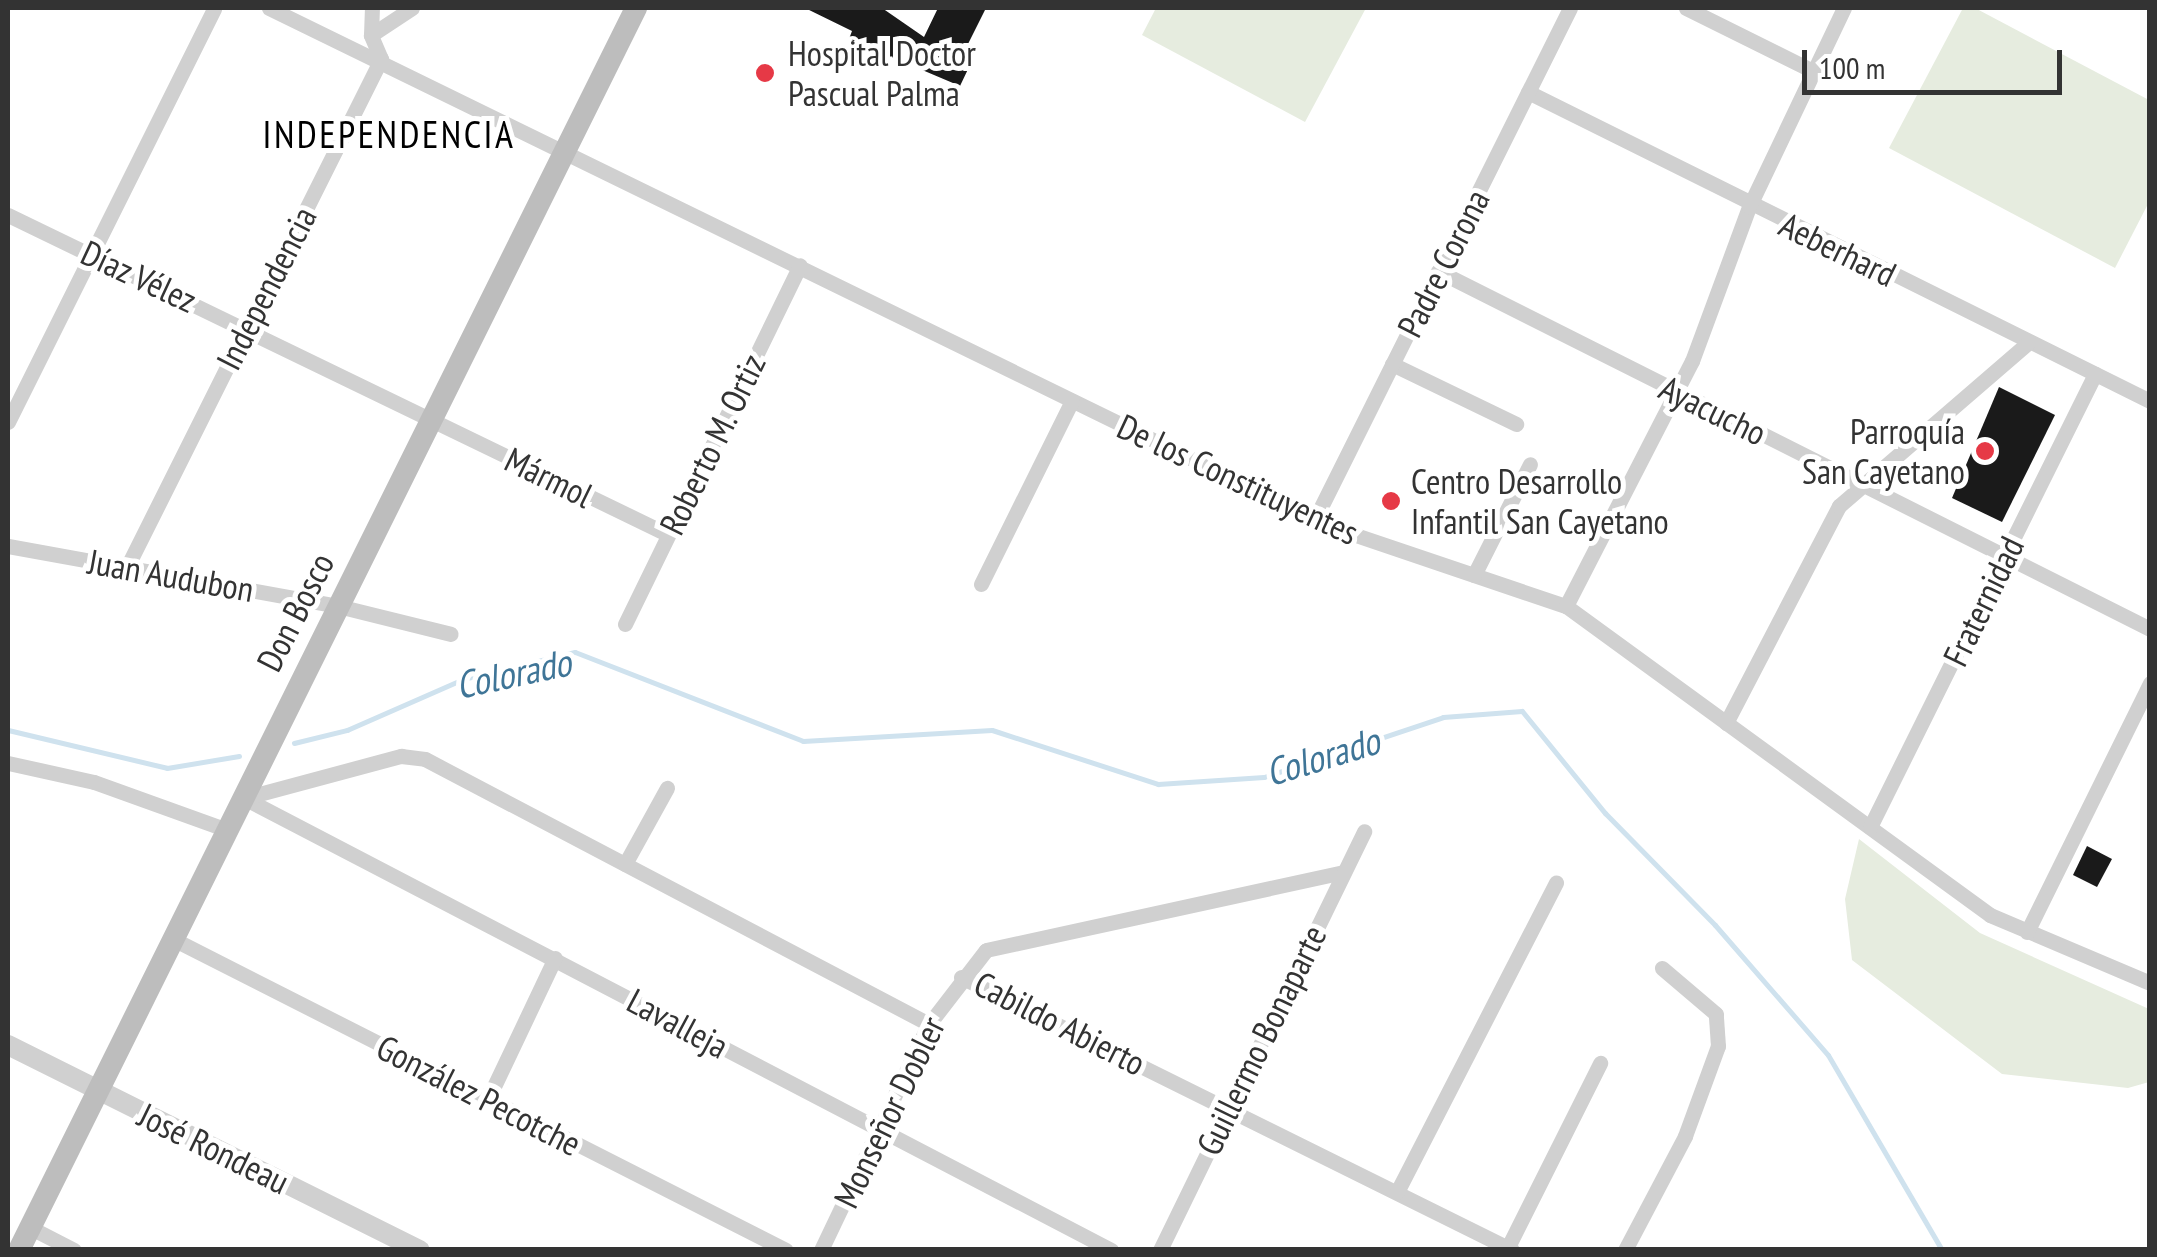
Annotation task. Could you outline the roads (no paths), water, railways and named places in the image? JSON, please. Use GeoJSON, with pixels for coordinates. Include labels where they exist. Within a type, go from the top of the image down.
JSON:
{"type":"FeatureCollection","features":[{"type":"Feature","properties":{"kind":"main road","name":"Don Bosco"},"geometry":{"type":"LineString","coordinates":[[19,1250],[636,8]]}},
{"type":"Feature","properties":{"kind":"street"},"geometry":{"type":"LineString","coordinates":[[8,422],[214,8]]}},
{"type":"Feature","properties":{"kind":"street","name":"De los Constituyentes"},"geometry":{"type":"LineString","coordinates":[[269,8],[381,59],[1316,519],[1566,606],[1990,915],[2150,983]]}},
{"type":"Feature","properties":{"kind":"street"},"geometry":{"type":"LineString","coordinates":[[372,8],[371,35],[381,59]]}},
{"type":"Feature","properties":{"kind":"street"},"geometry":{"type":"LineString","coordinates":[[371,35],[412,8]]}},
{"type":"Feature","properties":{"kind":"street","name":"Padre Corona"},"geometry":{"type":"LineString","coordinates":[[1316,519],[1570,8]]}},
{"type":"Feature","properties":{"kind":"street"},"geometry":{"type":"LineString","coordinates":[[1686,8],[1813,71]]}},
{"type":"Feature","properties":{"kind":"street"},"geometry":{"type":"LineString","coordinates":[[1566,606],[1676,392],[1750,206],[1844,8]]}},
{"type":"Feature","properties":{"kind":"street","name":"Independencia"},"geometry":{"type":"LineString","coordinates":[[128,566],[381,59]]}},
{"type":"Feature","properties":{"kind":"street","name":"Aeberhard"},"geometry":{"type":"LineString","coordinates":[[1528,92],[1750,206],[2150,401]]}},
{"type":"Feature","properties":{"kind":"street","name":"Díaz Vélez"},"geometry":{"type":"LineString","coordinates":[[8,215],[430,419]]}},
{"type":"Feature","properties":{"kind":"street","name":"Roberto M. Ortiz"},"geometry":{"type":"LineString","coordinates":[[625,624],[800,265]]}},
{"type":"Feature","properties":{"kind":"street","name":"Ayacucho"},"geometry":{"type":"LineString","coordinates":[[1438,271],[2150,629]]}},
{"type":"Feature","properties":{"kind":"street"},"geometry":{"type":"LineString","coordinates":[[1726,724],[1839,506],[1862,481],[2029,342]]}},
{"type":"Feature","properties":{"kind":"street"},"geometry":{"type":"LineString","coordinates":[[1392,364],[1516,424]]}},
{"type":"Feature","properties":{"kind":"street","name":"Fraternidad"},"geometry":{"type":"LineString","coordinates":[[1870,827],[2094,374]]}},
{"type":"Feature","properties":{"kind":"street"},"geometry":{"type":"LineString","coordinates":[[980,584],[1072,401]]}},
{"type":"Feature","properties":{"kind":"street","name":"Mármol"},"geometry":{"type":"LineString","coordinates":[[430,419],[667,534]]}},
{"type":"Feature","properties":{"kind":"street"},"geometry":{"type":"LineString","coordinates":[[1474,575],[1530,464]]}},
{"type":"Feature","properties":{"kind":"street","name":"Juan Audubon"},"geometry":{"type":"LineString","coordinates":[[8,546],[338,606],[451,634]]}},
{"type":"Feature","properties":{"kind":"street"},"geometry":{"type":"LineString","coordinates":[[2026,932],[2150,683]]}},
{"type":"Feature","properties":{"kind":"street","name":"Cabildo Abierto"},"geometry":{"type":"LineString","coordinates":[[244,798],[401,756],[424,758],[929,1024]]}},
{"type":"Feature","properties":{"kind":"street"},"geometry":{"type":"LineString","coordinates":[[8,762],[94,782],[226,830]]}},
{"type":"Feature","properties":{"kind":"street"},"geometry":{"type":"LineString","coordinates":[[624,864],[667,788]]}},
{"type":"Feature","properties":{"kind":"street","name":"Lavalleja"},"geometry":{"type":"LineString","coordinates":[[244,798],[1112,1250]]}},
{"type":"Feature","properties":{"kind":"street","name":"Guillermo Bonaparte"},"geometry":{"type":"LineString","coordinates":[[1160,1250],[1226,1106],[1364,831]]}},
{"type":"Feature","properties":{"kind":"street","name":"Cabildo Abierto"},"geometry":{"type":"LineString","coordinates":[[1344,872],[986,950],[961,977],[1510,1248]]}},
{"type":"Feature","properties":{"kind":"street"},"geometry":{"type":"LineString","coordinates":[[1397,1192],[1556,883]]}},
{"type":"Feature","properties":{"kind":"street","name":"González Pecotche"},"geometry":{"type":"LineString","coordinates":[[174,939],[786,1250]]}},
{"type":"Feature","properties":{"kind":"street"},"geometry":{"type":"LineString","coordinates":[[488,1099],[554,958]]}},
{"type":"Feature","properties":{"kind":"street"},"geometry":{"type":"LineString","coordinates":[[1625,1250],[1685,1136],[1718,1046],[1716,1014],[1662,968]]}},
{"type":"Feature","properties":{"kind":"street","name":"Monseñor Dobler"},"geometry":{"type":"LineString","coordinates":[[822,1250],[929,1024],[961,977]]}},
{"type":"Feature","properties":{"kind":"street","name":"José Rondeau"},"geometry":{"type":"LineString","coordinates":[[8,1046],[420,1250]]}},
{"type":"Feature","properties":{"kind":"street"},"geometry":{"type":"LineString","coordinates":[[1510,1248],[1600,1063]]}},
{"type":"Feature","properties":{"kind":"street"},"geometry":{"type":"LineString","coordinates":[[31,1228],[74,1250]]}},
{"type":"Feature","properties":{"kind":"waterway","name":"Colorado"},"geometry":{"type":"LineString","coordinates":[[294,743],[347,730],[463,679],[575,652],[803,741],[992,730],[1158,784],[1264,777],[1443,717],[1522,711],[1605,813],[1715,925],[1828,1055],[1942,1250]]}},
{"type":"Feature","properties":{"kind":"waterway","name":"Colorado"},"geometry":{"type":"LineString","coordinates":[[8,730],[167,768],[239,756]]}},
{"type":"Feature","properties":{"kind":"place","name":"Hospital Doctor Pascual Palma"},"geometry":{"type":"Point","coordinates":[765,73]}},
{"type":"Feature","properties":{"kind":"place","name":"Parroquía San Cayetano"},"geometry":{"type":"Point","coordinates":[1985,451]}},
{"type":"Feature","properties":{"kind":"place","name":"Centro Desarrollo Infantil San Cayetano"},"geometry":{"type":"Point","coordinates":[1391,501]}},
{"type":"Feature","properties":{"kind":"district","name":"INDEPENDENCIA"},"geometry":{"type":"Point","coordinates":[389,134]}}]}
